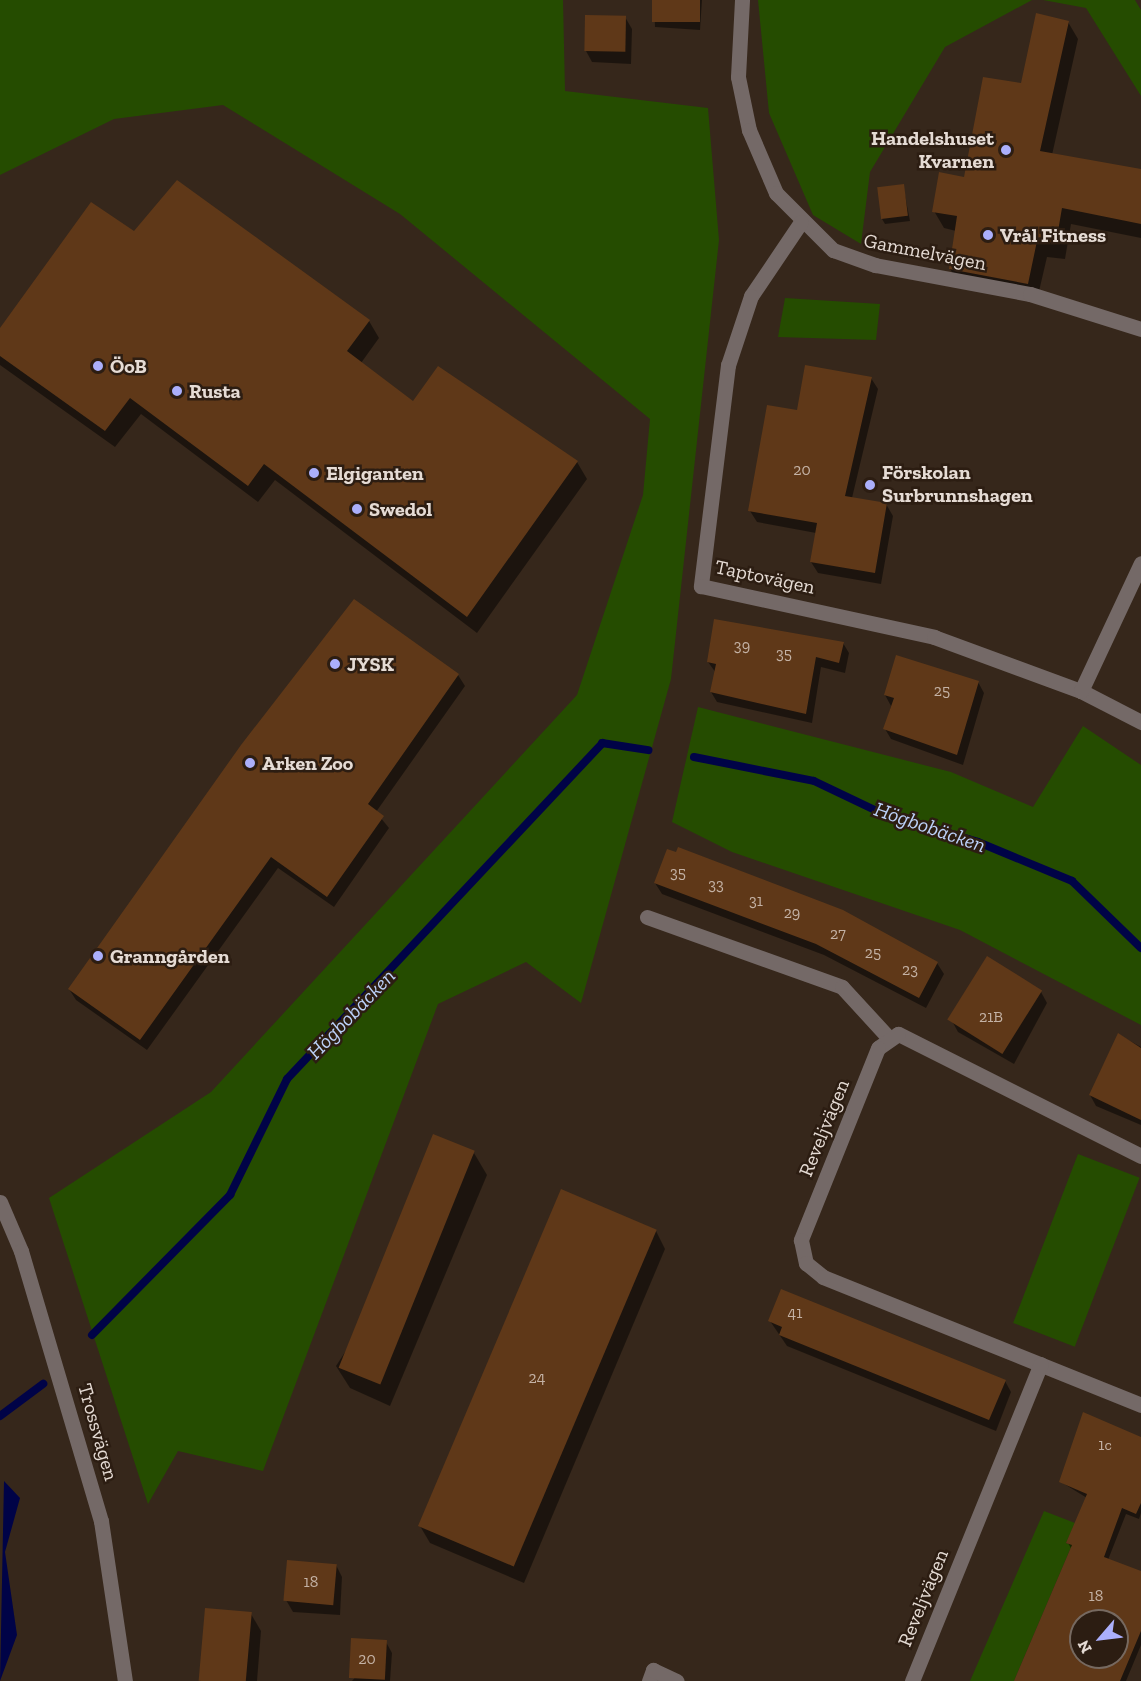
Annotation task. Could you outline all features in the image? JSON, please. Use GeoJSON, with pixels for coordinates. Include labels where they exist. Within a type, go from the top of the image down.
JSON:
{"type":"FeatureCollection","features":[{"type":"Feature","properties":{"kind":"street","name":"Gammelvägen"},"geometry":{"type":"LineString","coordinates":[[742,0],[738,77],[749,130],[776,193],[801,222],[848,258],[1030,294],[1141,329]]}},
{"type":"Feature","properties":{"kind":"street","name":"Taptovägen"},"geometry":{"type":"LineString","coordinates":[[801,222],[748,302],[728,364],[701,586],[934,637],[1081,691],[1141,722]]}},
{"type":"Feature","properties":{"kind":"street"},"geometry":{"type":"LineString","coordinates":[[1081,691],[1141,563]]}},
{"type":"Feature","properties":{"kind":"street"},"geometry":{"type":"LineString","coordinates":[[647,917],[842,987],[888,1037],[908,1035],[1141,1156]]}},
{"type":"Feature","properties":{"kind":"street","name":"Reveljvägen"},"geometry":{"type":"LineString","coordinates":[[888,1037],[879,1048],[801,1240],[807,1263],[823,1277],[1141,1405]]}},
{"type":"Feature","properties":{"kind":"street","name":"Trossvägen"},"geometry":{"type":"LineString","coordinates":[[0,1202],[25,1262],[101,1521],[125,1681]]}},
{"type":"Feature","properties":{"kind":"street","name":"Reveljvägen"},"geometry":{"type":"LineString","coordinates":[[912,1681],[1041,1364]]}},
{"type":"Feature","properties":{"kind":"street"},"geometry":{"type":"LineString","coordinates":[[651,1676],[678,1681]]}},
{"type":"Feature","properties":{"kind":"green space"},"geometry":{"type":"Polygon","coordinates":[[[0,0],[563,0],[565,91],[708,108],[719,240],[671,679],[581,1003],[526,962],[438,1004],[263,1471],[178,1451],[148,1504],[49,1198],[211,1092],[577,695],[643,495],[650,419],[400,214],[223,105],[114,119],[0,175],[0,0]]]}},
{"type":"Feature","properties":{"kind":"green space"},"geometry":{"type":"Polygon","coordinates":[[[758,0],[1032,0],[945,47],[870,172],[861,244],[813,215],[769,113],[758,0]]]}},
{"type":"Feature","properties":{"kind":"green space"},"geometry":{"type":"Polygon","coordinates":[[[1043,0],[1135,0],[1141,10],[1141,96],[1086,8],[1043,0]]]}},
{"type":"Feature","properties":{"kind":"green space"},"geometry":{"type":"Polygon","coordinates":[[[785,298],[880,304],[876,340],[778,337],[785,298]]]}},
{"type":"Feature","properties":{"kind":"green space"},"geometry":{"type":"Polygon","coordinates":[[[698,707],[951,772],[1033,807],[1083,726],[1141,765],[1141,1025],[960,930],[732,852],[672,822],[698,707]]]}},
{"type":"Feature","properties":{"kind":"green space"},"geometry":{"type":"Polygon","coordinates":[[[1078,1154],[1140,1178],[1075,1347],[1013,1323],[1078,1154]]]}},
{"type":"Feature","properties":{"kind":"green space"},"geometry":{"type":"Polygon","coordinates":[[[1044,1511],[1075,1523],[1066,1543],[1072,1545],[1014,1681],[970,1681],[1044,1511]]]}},
{"type":"Feature","properties":{"kind":"shaded area"},"geometry":{"type":"Polygon","coordinates":[[[4,1481],[20,1498],[5,1552],[17,1635],[0,1681],[4,1481]]]}},
{"type":"Feature","properties":{"kind":"building"},"geometry":{"type":"Polygon","coordinates":[[[652,0],[700,0],[700,22],[652,22],[652,0]]]}},
{"type":"Feature","properties":{"kind":"building","name":"Handelshuset Kvarnen"},"geometry":{"type":"Polygon","coordinates":[[[1036,13],[1069,21],[1040,151],[1141,169],[1141,224],[1062,208],[1056,243],[1037,241],[1028,284],[949,269],[957,216],[932,212],[939,172],[964,177],[983,77],[1021,83],[1036,13]]]}},
{"type":"Feature","properties":{"kind":"building"},"geometry":{"type":"Polygon","coordinates":[[[585,15],[626,16],[625,52],[584,51],[585,15]]]}},
{"type":"Feature","properties":{"kind":"building"},"geometry":{"type":"Polygon","coordinates":[[[177,180],[370,320],[347,351],[413,401],[438,366],[578,461],[467,617],[264,464],[248,486],[130,398],[105,431],[0,356],[0,328],[91,202],[134,231],[177,180]]]}},
{"type":"Feature","properties":{"kind":"building"},"geometry":{"type":"Polygon","coordinates":[[[904,184],[908,216],[881,219],[877,187],[904,184]]]}},
{"type":"Feature","properties":{"kind":"building"},"geometry":{"type":"Polygon","coordinates":[[[805,365],[872,377],[845,496],[887,503],[875,573],[810,562],[817,523],[748,511],[767,405],[797,410],[805,365]]]}},
{"type":"Feature","properties":{"kind":"building"},"geometry":{"type":"Polygon","coordinates":[[[354,599],[459,674],[368,804],[384,816],[327,897],[271,857],[140,1040],[68,989],[241,745],[354,599]]]}},
{"type":"Feature","properties":{"kind":"building"},"geometry":{"type":"Polygon","coordinates":[[[714,619],[844,642],[839,663],[816,657],[806,714],[710,692],[716,664],[707,662],[714,619]]]}},
{"type":"Feature","properties":{"kind":"building"},"geometry":{"type":"Polygon","coordinates":[[[896,655],[979,681],[957,755],[883,729],[894,698],[884,695],[896,655]]]}},
{"type":"Feature","properties":{"kind":"building"},"geometry":{"type":"Polygon","coordinates":[[[678,847],[843,910],[938,962],[919,998],[816,944],[654,883],[667,849],[676,852],[678,847]]]}},
{"type":"Feature","properties":{"kind":"building"},"geometry":{"type":"Polygon","coordinates":[[[987,956],[1042,990],[1002,1054],[947,1020],[987,956]]]}},
{"type":"Feature","properties":{"kind":"building"},"geometry":{"type":"Polygon","coordinates":[[[1118,1033],[1141,1048],[1141,1120],[1089,1095],[1118,1033]]]}},
{"type":"Feature","properties":{"kind":"building"},"geometry":{"type":"Polygon","coordinates":[[[433,1134],[475,1151],[380,1385],[339,1368],[433,1134]]]}},
{"type":"Feature","properties":{"kind":"building"},"geometry":{"type":"Polygon","coordinates":[[[561,1189],[657,1230],[514,1567],[418,1526],[561,1189]]]}},
{"type":"Feature","properties":{"kind":"building"},"geometry":{"type":"Polygon","coordinates":[[[781,1289],[1006,1380],[989,1420],[779,1335],[782,1327],[768,1321],[781,1289]]]}},
{"type":"Feature","properties":{"kind":"building"},"geometry":{"type":"Polygon","coordinates":[[[1083,1412],[1141,1437],[1141,1503],[1136,1514],[1122,1508],[1104,1557],[1141,1571],[1141,1631],[1129,1660],[1129,1609],[1069,1609],[1069,1669],[1125,1669],[1120,1681],[1014,1681],[1072,1545],[1066,1543],[1087,1494],[1059,1482],[1083,1412]]]}},
{"type":"Feature","properties":{"kind":"building"},"geometry":{"type":"Polygon","coordinates":[[[287,1560],[337,1564],[333,1605],[283,1601],[287,1560]]]}},
{"type":"Feature","properties":{"kind":"building"},"geometry":{"type":"Polygon","coordinates":[[[205,1608],[252,1612],[246,1681],[199,1681],[205,1608]]]}},
{"type":"Feature","properties":{"kind":"building"},"geometry":{"type":"Polygon","coordinates":[[[351,1638],[387,1640],[385,1680],[349,1678],[351,1638]]]}},
{"type":"Feature","properties":{"kind":"waterway","name":"Högbobäcken"},"geometry":{"type":"LineString","coordinates":[[92,1335],[230,1195],[287,1079],[602,743],[648,750]]}},
{"type":"Feature","properties":{"kind":"waterway","name":"Högbobäcken"},"geometry":{"type":"LineString","coordinates":[[694,757],[814,781],[879,812],[978,842],[1072,881],[1141,948]]}},
{"type":"Feature","properties":{"kind":"waterway","name":"Högbobäcken"},"geometry":{"type":"LineString","coordinates":[[0,1416],[43,1384]]}},
{"type":"Feature","properties":{"kind":"place","name":"Handelshuset Kvarnen"},"geometry":{"type":"Point","coordinates":[1006,150]}},
{"type":"Feature","properties":{"kind":"place","name":"Vrål Fitness"},"geometry":{"type":"Point","coordinates":[988,235]}},
{"type":"Feature","properties":{"kind":"place","name":"ÖoB"},"geometry":{"type":"Point","coordinates":[98,366]}},
{"type":"Feature","properties":{"kind":"place","name":"Rusta"},"geometry":{"type":"Point","coordinates":[177,391]}},
{"type":"Feature","properties":{"kind":"place","name":"Elgiganten"},"geometry":{"type":"Point","coordinates":[314,473]}},
{"type":"Feature","properties":{"kind":"place","name":"Förskolan Surbrunnshagen"},"geometry":{"type":"Point","coordinates":[870,485]}},
{"type":"Feature","properties":{"kind":"place","name":"Swedol"},"geometry":{"type":"Point","coordinates":[357,509]}},
{"type":"Feature","properties":{"kind":"place","name":"JYSK"},"geometry":{"type":"Point","coordinates":[335,664]}},
{"type":"Feature","properties":{"kind":"place","name":"Arken Zoo"},"geometry":{"type":"Point","coordinates":[250,763]}},
{"type":"Feature","properties":{"kind":"place","name":"Granngården"},"geometry":{"type":"Point","coordinates":[98,956]}}]}
